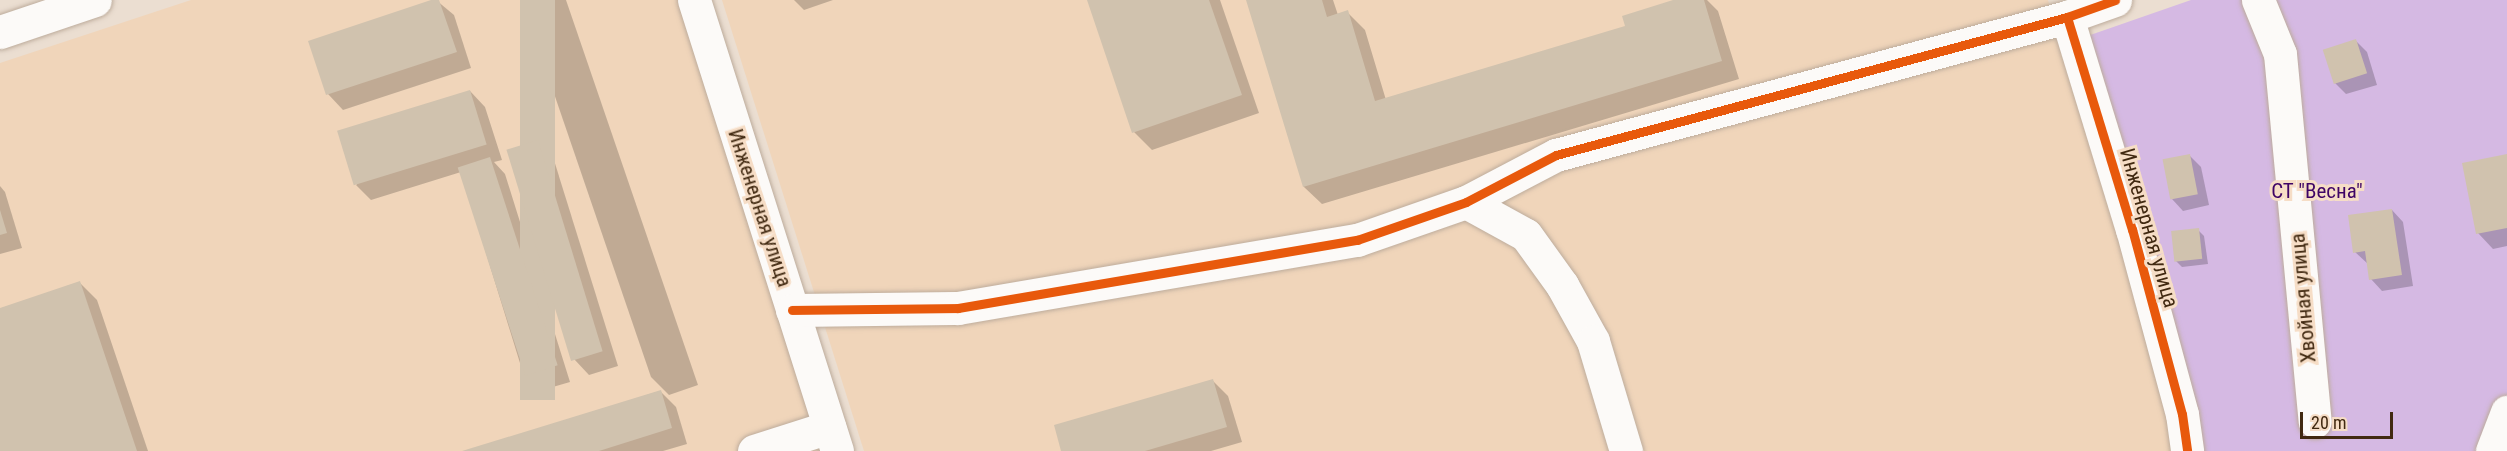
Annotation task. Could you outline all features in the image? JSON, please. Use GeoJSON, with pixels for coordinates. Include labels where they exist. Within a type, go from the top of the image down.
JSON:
{"type":"FeatureCollection","features":[{"type":"Feature","properties":{"kind":"street"},"geometry":{"type":"LineString","coordinates":[[0,32],[96,0]]}},
{"type":"Feature","properties":{"kind":"street","name":"Инженерная улица"},"geometry":{"type":"LineString","coordinates":[[694,0],[833,439]]}},
{"type":"Feature","properties":{"kind":"street"},"geometry":{"type":"LineString","coordinates":[[792,310],[958,308],[1357,240],[1466,202],[1556,155],[2067,17],[2115,0]]}},
{"type":"Feature","properties":{"kind":"street","name":"Хвойная улица"},"geometry":{"type":"LineString","coordinates":[[2258,0],[2280,54],[2315,421]]}},
{"type":"Feature","properties":{"kind":"street","name":"Инженерная улица"},"geometry":{"type":"LineString","coordinates":[[2067,17],[2132,229],[2182,414],[2187,451]]}},
{"type":"Feature","properties":{"kind":"street"},"geometry":{"type":"LineString","coordinates":[[1466,202],[1526,235],[1562,285],[1593,341],[1626,451]]}},
{"type":"Feature","properties":{"kind":"street"},"geometry":{"type":"LineString","coordinates":[[2492,451],[2507,412]]}},
{"type":"Feature","properties":{"kind":"street"},"geometry":{"type":"LineString","coordinates":[[754,451],[833,439]]}},
{"type":"Feature","properties":{"kind":"shaded area"},"geometry":{"type":"Polygon","coordinates":[[[191,0],[680,0],[825,451],[0,451],[0,63],[191,0]]]}},
{"type":"Feature","properties":{"kind":"shaded area"},"geometry":{"type":"Polygon","coordinates":[[[722,0],[2048,0],[2163,382],[2176,451],[864,451],[722,0]]]}},
{"type":"Feature","properties":{"kind":"green space","name":"СТ \"Весна\""},"geometry":{"type":"Polygon","coordinates":[[[2191,0],[2507,0],[2507,451],[2184,451],[2073,41],[2191,0]]]}},
{"type":"Feature","properties":{"kind":"building"},"geometry":{"type":"Polygon","coordinates":[[[431,0],[439,0],[457,52],[326,95],[308,41],[431,0]]]}},
{"type":"Feature","properties":{"kind":"building"},"geometry":{"type":"Polygon","coordinates":[[[520,0],[555,0],[555,400],[520,400],[520,0]]]}},
{"type":"Feature","properties":{"kind":"building"},"geometry":{"type":"Polygon","coordinates":[[[1087,0],[1209,0],[1242,95],[1132,133],[1087,0]]]}},
{"type":"Feature","properties":{"kind":"building"},"geometry":{"type":"Polygon","coordinates":[[[1246,0],[1322,0],[1327,17],[1348,10],[1375,101],[1625,26],[1622,16],[1673,0],[1704,0],[1722,61],[1303,187],[1246,0]]]}},
{"type":"Feature","properties":{"kind":"building"},"geometry":{"type":"Polygon","coordinates":[[[2356,39],[2367,73],[2334,84],[2323,50],[2356,39]]]}},
{"type":"Feature","properties":{"kind":"building"},"geometry":{"type":"Polygon","coordinates":[[[470,90],[487,145],[354,185],[337,131],[470,90]]]}},
{"type":"Feature","properties":{"kind":"building"},"geometry":{"type":"Polygon","coordinates":[[[538,140],[603,351],[571,361],[506,150],[538,140]]]}},
{"type":"Feature","properties":{"kind":"building"},"geometry":{"type":"Polygon","coordinates":[[[2190,154],[2198,194],[2170,200],[2163,159],[2190,154]]]}},
{"type":"Feature","properties":{"kind":"building"},"geometry":{"type":"Polygon","coordinates":[[[2507,154],[2507,228],[2476,234],[2462,163],[2507,154]]]}},
{"type":"Feature","properties":{"kind":"building"},"geometry":{"type":"Polygon","coordinates":[[[490,157],[558,365],[525,376],[458,168],[490,157]]]}},
{"type":"Feature","properties":{"kind":"building"},"geometry":{"type":"Polygon","coordinates":[[[2392,209],[2402,275],[2369,280],[2365,251],[2353,253],[2348,215],[2392,209]]]}},
{"type":"Feature","properties":{"kind":"building"},"geometry":{"type":"Polygon","coordinates":[[[0,210],[7,233],[0,235],[0,210]]]}},
{"type":"Feature","properties":{"kind":"building"},"geometry":{"type":"Polygon","coordinates":[[[2199,228],[2202,259],[2174,262],[2171,231],[2199,228]]]}},
{"type":"Feature","properties":{"kind":"building"},"geometry":{"type":"Polygon","coordinates":[[[80,281],[137,451],[0,451],[0,308],[80,281]]]}},
{"type":"Feature","properties":{"kind":"building"},"geometry":{"type":"Polygon","coordinates":[[[1213,379],[1227,427],[1145,451],[1061,451],[1054,425],[1213,379]]]}},
{"type":"Feature","properties":{"kind":"building"},"geometry":{"type":"Polygon","coordinates":[[[661,390],[672,428],[599,451],[462,451],[661,390]]]}},
{"type":"Feature","properties":{"kind":"cycle path"},"geometry":{"type":"LineString","coordinates":[[792,310],[958,308],[1357,240],[1466,202],[1556,155],[2067,17],[2115,0]]}},
{"type":"Feature","properties":{"kind":"cycle path"},"geometry":{"type":"LineString","coordinates":[[2067,17],[2132,229],[2182,414],[2187,451]]}}]}
